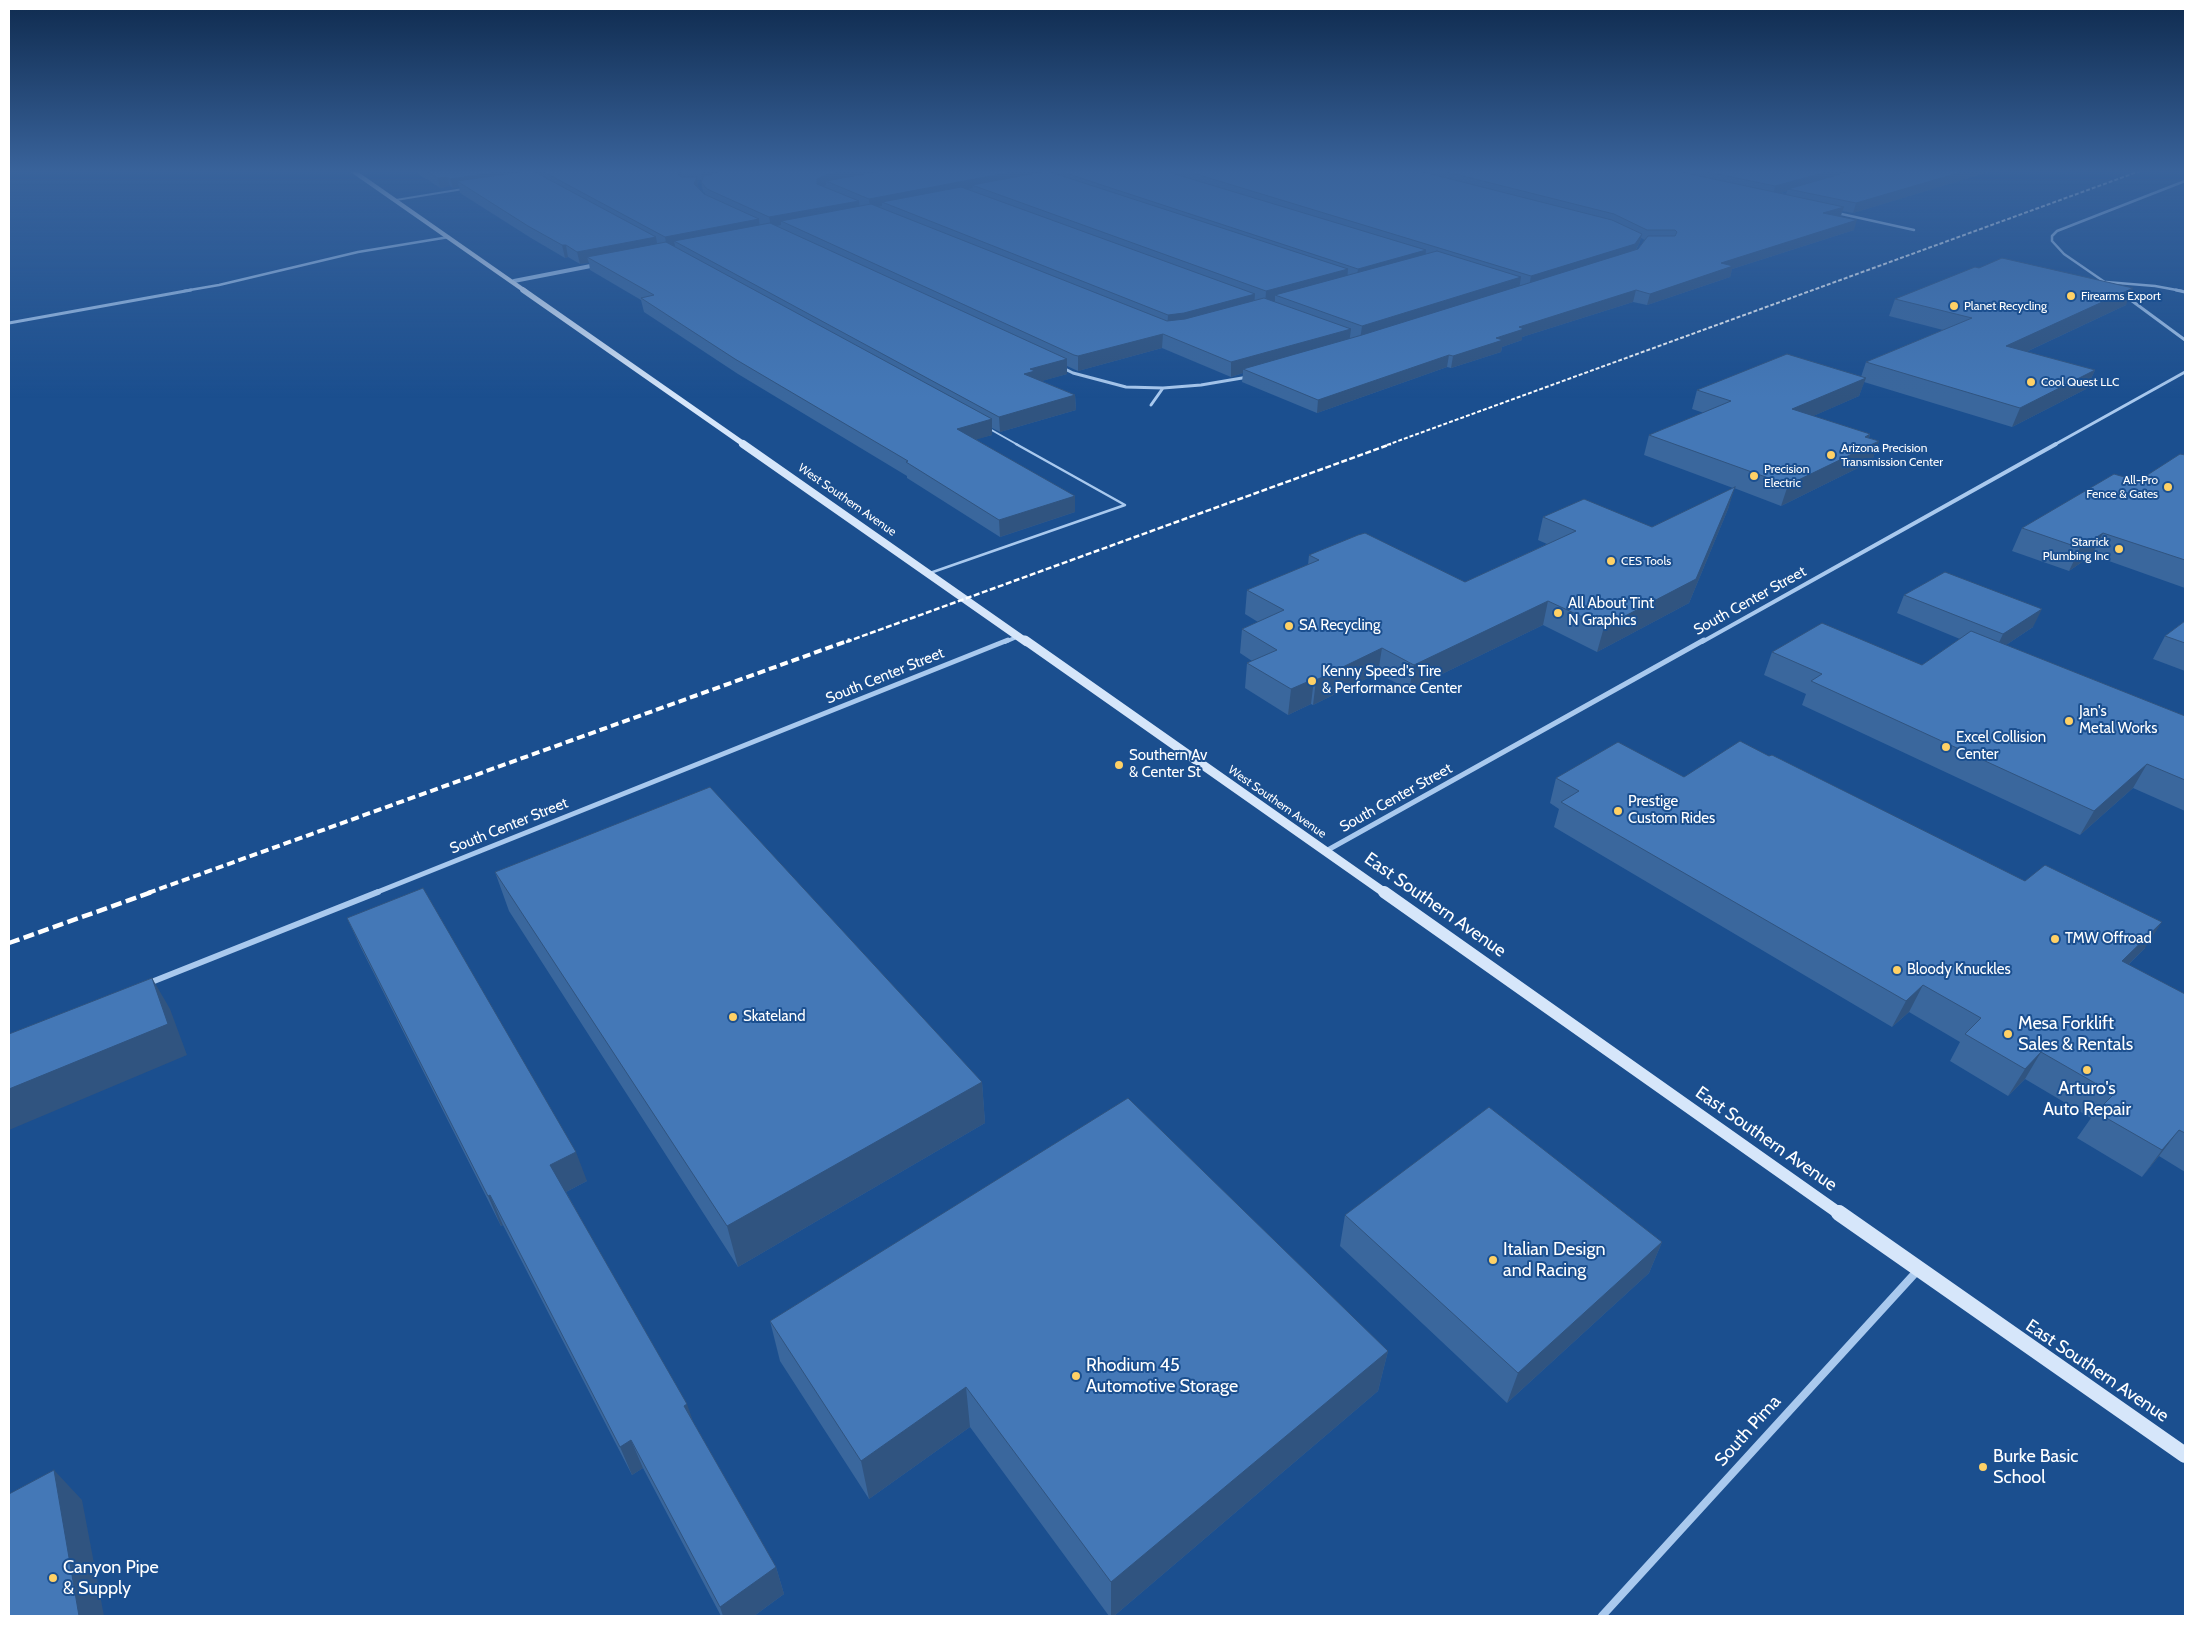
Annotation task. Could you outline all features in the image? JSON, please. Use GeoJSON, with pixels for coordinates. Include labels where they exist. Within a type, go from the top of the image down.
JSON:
{"type":"FeatureCollection","features":[{"type":"Feature","properties":{"kind":"main road","name":"West Southern Avenue"},"geometry":{"type":"LineString","coordinates":[[464,247],[1326,851]]}},
{"type":"Feature","properties":{"kind":"main road","name":"East Southern Avenue"},"geometry":{"type":"LineString","coordinates":[[1326,851],[2185,1455]]}},
{"type":"Feature","properties":{"kind":"street"},"geometry":{"type":"LineString","coordinates":[[9,323],[219,285],[358,252],[389,247]]}},
{"type":"Feature","properties":{"kind":"street"},"geometry":{"type":"LineString","coordinates":[[2057,247],[2064,254],[2113,287]]}},
{"type":"Feature","properties":{"kind":"street"},"geometry":{"type":"LineString","coordinates":[[514,281],[606,263]]}},
{"type":"Feature","properties":{"kind":"street"},"geometry":{"type":"LineString","coordinates":[[2106,282],[2155,286],[2185,292]]}},
{"type":"Feature","properties":{"kind":"street"},"geometry":{"type":"LineString","coordinates":[[2120,293],[2185,340]]}},
{"type":"Feature","properties":{"kind":"street"},"geometry":{"type":"LineString","coordinates":[[1055,365],[1073,373],[1126,387],[1163,388],[1201,385],[1252,375]]}},
{"type":"Feature","properties":{"kind":"street","name":"South Center Street"},"geometry":{"type":"LineString","coordinates":[[1326,851],[2185,372]]}},
{"type":"Feature","properties":{"kind":"street"},"geometry":{"type":"LineString","coordinates":[[1151,405],[1163,388]]}},
{"type":"Feature","properties":{"kind":"street","name":"South Center Street"},"geometry":{"type":"LineString","coordinates":[[147,984],[1019,636]]}},
{"type":"Feature","properties":{"kind":"street","name":"South Pima"},"geometry":{"type":"LineString","coordinates":[[1602,1616],[1918,1269]]}},
{"type":"Feature","properties":{"kind":"lane"},"geometry":{"type":"LineString","coordinates":[[930,573],[1125,505],[984,426]]}},
{"type":"Feature","properties":{"kind":"building"},"geometry":{"type":"Polygon","coordinates":[[[569,247],[604,247],[577,252],[569,247]]]}},
{"type":"Feature","properties":{"kind":"building"},"geometry":{"type":"Polygon","coordinates":[[[641,247],[675,247],[992,419],[957,429],[1075,496],[999,520],[906,462],[908,461],[735,359],[641,298],[654,295],[587,257],[641,247]]]}},
{"type":"Feature","properties":{"kind":"building"},"geometry":{"type":"Polygon","coordinates":[[[685,247],[822,247],[1067,359],[1030,369],[1035,371],[1024,374],[1075,395],[999,417],[685,247]]]}},
{"type":"Feature","properties":{"kind":"building"},"geometry":{"type":"Polygon","coordinates":[[[837,247],[979,247],[1167,321],[1185,319],[1264,298],[1351,329],[1231,362],[1163,334],[1078,356],[837,247]]]}},
{"type":"Feature","properties":{"kind":"building"},"geometry":{"type":"Polygon","coordinates":[[[995,247],[1125,247],[1255,294],[1184,313],[1168,315],[995,247]]]}},
{"type":"Feature","properties":{"kind":"building"},"geometry":{"type":"Polygon","coordinates":[[[1144,247],[1280,247],[1348,269],[1266,291],[1144,247]]]}},
{"type":"Feature","properties":{"kind":"building"},"geometry":{"type":"Polygon","coordinates":[[[1290,247],[1416,247],[1426,250],[1358,269],[1290,247]]]}},
{"type":"Feature","properties":{"kind":"building"},"geometry":{"type":"Polygon","coordinates":[[[1435,247],[1626,247],[1531,276],[1435,247]]]}},
{"type":"Feature","properties":{"kind":"building"},"geometry":{"type":"Polygon","coordinates":[[[1640,247],[1772,247],[1721,263],[1733,266],[1650,294],[1636,290],[1519,327],[1524,329],[1496,338],[1503,340],[1453,356],[1449,355],[1318,400],[1243,369],[1362,335],[1638,249],[1640,247]]]}},
{"type":"Feature","properties":{"kind":"building"},"geometry":{"type":"Polygon","coordinates":[[[1437,251],[1521,277],[1362,326],[1275,295],[1437,251]]]}},
{"type":"Feature","properties":{"kind":"building"},"geometry":{"type":"Polygon","coordinates":[[[2002,258],[2133,288],[2006,346],[2095,370],[2020,408],[1866,362],[1972,318],[1895,299],[2002,258]]]}},
{"type":"Feature","properties":{"kind":"building"},"geometry":{"type":"Polygon","coordinates":[[[1787,354],[1866,378],[1792,409],[1870,434],[1865,437],[1879,441],[1788,485],[1649,435],[1731,401],[1697,390],[1787,354]]]}},
{"type":"Feature","properties":{"kind":"building"},"geometry":{"type":"Polygon","coordinates":[[[2180,454],[2185,455],[2185,560],[2103,533],[2080,548],[2022,528],[2114,474],[2138,481],[2180,454]]]}},
{"type":"Feature","properties":{"kind":"building"},"geometry":{"type":"Polygon","coordinates":[[[1735,487],[1696,579],[1604,627],[1548,601],[1414,665],[1382,648],[1316,680],[1314,679],[1291,689],[1247,663],[1277,650],[1242,629],[1284,610],[1247,590],[1319,560],[1309,555],[1358,535],[1365,533],[1465,582],[1576,531],[1543,517],[1584,499],[1652,527],[1735,487]]]}},
{"type":"Feature","properties":{"kind":"building"},"geometry":{"type":"Polygon","coordinates":[[[1945,572],[2042,609],[2003,634],[1904,595],[1945,572]]]}},
{"type":"Feature","properties":{"kind":"building"},"geometry":{"type":"Polygon","coordinates":[[[2185,621],[2185,643],[2165,636],[2185,621]]]}},
{"type":"Feature","properties":{"kind":"building"},"geometry":{"type":"Polygon","coordinates":[[[1822,623],[1922,665],[1971,631],[2185,716],[2185,780],[2147,764],[2094,811],[1811,681],[1822,674],[1772,652],[1822,623]]]}},
{"type":"Feature","properties":{"kind":"building"},"geometry":{"type":"Polygon","coordinates":[[[1740,741],[1769,756],[1772,755],[2025,881],[2045,865],[2162,922],[2122,961],[2185,994],[2185,1133],[2179,1130],[2162,1150],[2096,1112],[2114,1094],[2041,1052],[2025,1069],[1965,1034],[1981,1018],[1923,985],[1906,1001],[1561,802],[1579,791],[1556,778],[1618,742],[1684,777],[1740,741]]]}},
{"type":"Feature","properties":{"kind":"building","name":"Skateland"},"geometry":{"type":"Polygon","coordinates":[[[710,787],[982,1082],[727,1226],[495,872],[710,787]]]}},
{"type":"Feature","properties":{"kind":"building"},"geometry":{"type":"Polygon","coordinates":[[[423,888],[576,1152],[550,1165],[687,1404],[684,1406],[776,1567],[720,1607],[631,1440],[620,1447],[490,1195],[488,1196],[347,918],[423,888]]]}},
{"type":"Feature","properties":{"kind":"building"},"geometry":{"type":"Polygon","coordinates":[[[152,978],[168,1024],[9,1089],[9,1034],[152,978]]]}},
{"type":"Feature","properties":{"kind":"building","name":"Rhodium 45 Automotive Storage"},"geometry":{"type":"Polygon","coordinates":[[[1128,1098],[1388,1351],[1111,1582],[966,1387],[861,1461],[770,1321],[1128,1098]]]}},
{"type":"Feature","properties":{"kind":"building","name":"Italian Design and Racing"},"geometry":{"type":"Polygon","coordinates":[[[1489,1107],[1662,1242],[1518,1373],[1345,1215],[1489,1107]]]}},
{"type":"Feature","properties":{"kind":"building","name":"Canyon Pipe & Supply"},"geometry":{"type":"Polygon","coordinates":[[[54,1470],[79,1616],[9,1616],[9,1494],[54,1470]]]}},
{"type":"Feature","properties":{"kind":"railway"},"geometry":{"type":"LineString","coordinates":[[1387,445],[1932,247]]}},
{"type":"Feature","properties":{"kind":"railway"},"geometry":{"type":"LineString","coordinates":[[846,642],[1391,444]]}},
{"type":"Feature","properties":{"kind":"railway"},"geometry":{"type":"LineString","coordinates":[[148,893],[850,640]]}},
{"type":"Feature","properties":{"kind":"railway"},"geometry":{"type":"LineString","coordinates":[[9,943],[152,892]]}},
{"type":"Feature","properties":{"kind":"place","name":"Firearms Export"},"geometry":{"type":"Point","coordinates":[2071,296]}},
{"type":"Feature","properties":{"kind":"place","name":"Planet Recycling"},"geometry":{"type":"Point","coordinates":[1954,306]}},
{"type":"Feature","properties":{"kind":"place","name":"Cool Quest LLC"},"geometry":{"type":"Point","coordinates":[2031,382]}},
{"type":"Feature","properties":{"kind":"place","name":"Arizona Precision Transmission Center"},"geometry":{"type":"Point","coordinates":[1831,455]}},
{"type":"Feature","properties":{"kind":"place","name":"Precision Electric"},"geometry":{"type":"Point","coordinates":[1754,476]}},
{"type":"Feature","properties":{"kind":"place","name":"All-Pro Fence & Gates"},"geometry":{"type":"Point","coordinates":[2168,487]}},
{"type":"Feature","properties":{"kind":"place","name":"Starrick Plumbing Inc"},"geometry":{"type":"Point","coordinates":[2119,549]}},
{"type":"Feature","properties":{"kind":"place","name":"CES Tools"},"geometry":{"type":"Point","coordinates":[1611,561]}},
{"type":"Feature","properties":{"kind":"place","name":"All About Tint N Graphics"},"geometry":{"type":"Point","coordinates":[1558,613]}},
{"type":"Feature","properties":{"kind":"place","name":"SA Recycling"},"geometry":{"type":"Point","coordinates":[1289,626]}},
{"type":"Feature","properties":{"kind":"place","name":"Kenny Speed's Tire & Performance Center"},"geometry":{"type":"Point","coordinates":[1312,681]}},
{"type":"Feature","properties":{"kind":"place","name":"Jan's Metal Works"},"geometry":{"type":"Point","coordinates":[2069,721]}},
{"type":"Feature","properties":{"kind":"place","name":"Excel Collision Center"},"geometry":{"type":"Point","coordinates":[1946,747]}},
{"type":"Feature","properties":{"kind":"place","name":"Southern Av & Center St"},"geometry":{"type":"Point","coordinates":[1119,765]}},
{"type":"Feature","properties":{"kind":"place","name":"Prestige Custom Rides"},"geometry":{"type":"Point","coordinates":[1618,811]}},
{"type":"Feature","properties":{"kind":"place","name":"TMW Offroad"},"geometry":{"type":"Point","coordinates":[2055,939]}},
{"type":"Feature","properties":{"kind":"place","name":"Bloody Knuckles"},"geometry":{"type":"Point","coordinates":[1897,970]}},
{"type":"Feature","properties":{"kind":"place","name":"Skateland"},"geometry":{"type":"Point","coordinates":[733,1017]}},
{"type":"Feature","properties":{"kind":"place","name":"Mesa Forklift Sales & Rentals"},"geometry":{"type":"Point","coordinates":[2008,1034]}},
{"type":"Feature","properties":{"kind":"place","name":"Arturo's Auto Repair"},"geometry":{"type":"Point","coordinates":[2087,1070]}},
{"type":"Feature","properties":{"kind":"place","name":"Italian Design and Racing"},"geometry":{"type":"Point","coordinates":[1493,1260]}},
{"type":"Feature","properties":{"kind":"place","name":"Rhodium 45 Automotive Storage"},"geometry":{"type":"Point","coordinates":[1076,1376]}},
{"type":"Feature","properties":{"kind":"place","name":"Burke Basic School"},"geometry":{"type":"Point","coordinates":[1983,1467]}},
{"type":"Feature","properties":{"kind":"place","name":"Canyon Pipe & Supply"},"geometry":{"type":"Point","coordinates":[53,1578]}}]}
